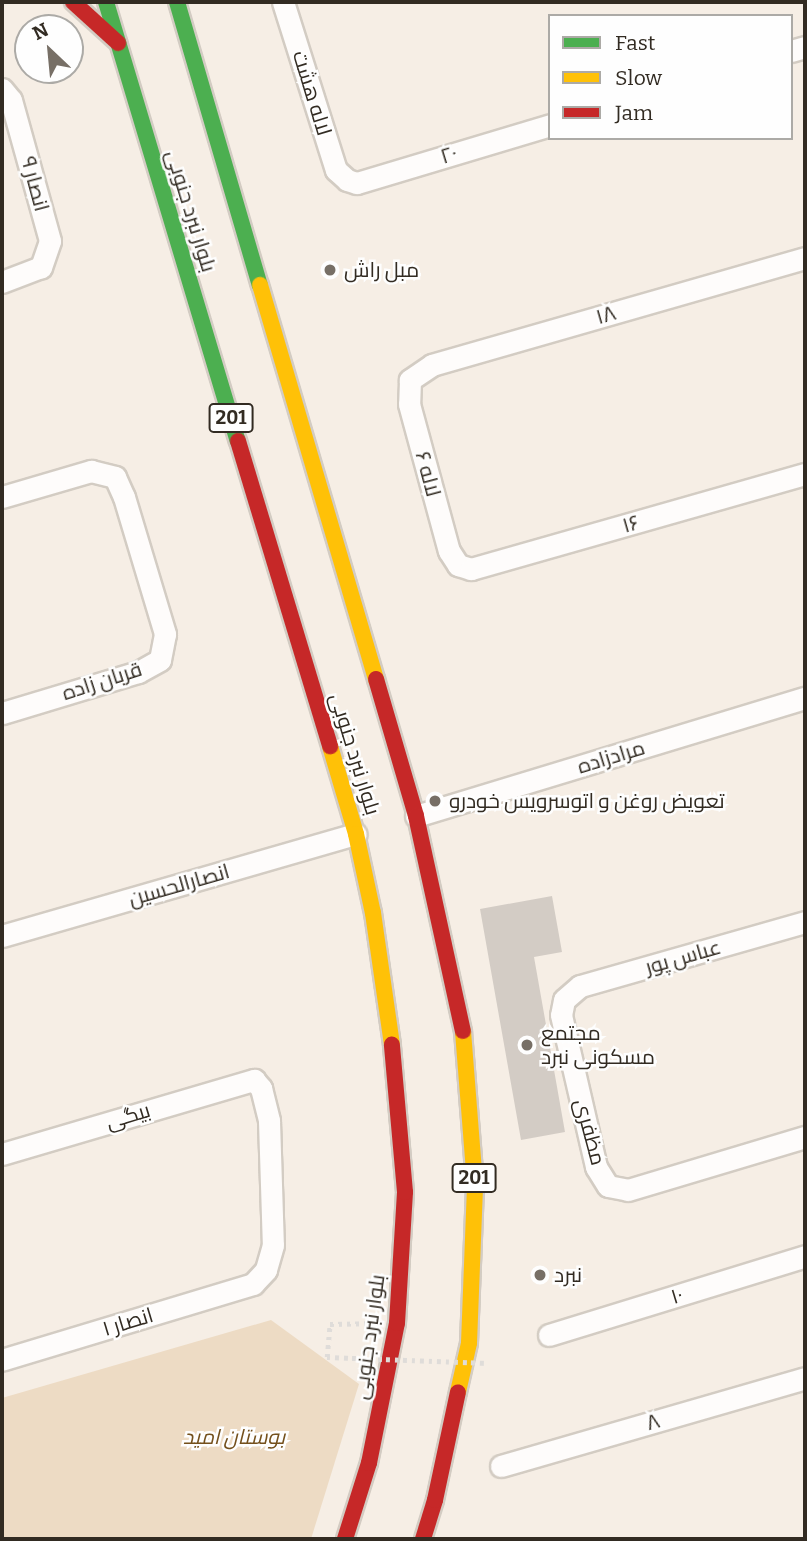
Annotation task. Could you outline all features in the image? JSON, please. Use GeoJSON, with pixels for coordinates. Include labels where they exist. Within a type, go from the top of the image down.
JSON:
{"type":"FeatureCollection","features":[{"type":"Feature","properties":{"kind":"main road"},"geometry":{"type":"LineString","coordinates":[[73,2],[119,44]]}},
{"type":"Feature","properties":{"kind":"main road","name":"بلوار نبرد جنوبی"},"geometry":{"type":"LineString","coordinates":[[106,2],[356,834],[373,913],[400,1107],[405,1192],[397,1323],[369,1463],[345,1539]]}},
{"type":"Feature","properties":{"kind":"main road","name":"بلوار نبرد جنوبی"},"geometry":{"type":"LineString","coordinates":[[181,7],[416,816],[463,1025],[475,1184],[469,1343],[435,1500],[423,1539]]}},
{"type":"Feature","properties":{"kind":"street","name":"لاله هشت"},"geometry":{"type":"LineString","coordinates":[[283,2],[336,170],[347,180]]}},
{"type":"Feature","properties":{"kind":"street","name":"انصار ۹"},"geometry":{"type":"LineString","coordinates":[[2,89],[11,100],[50,241],[41,267],[2,282]]}},
{"type":"Feature","properties":{"kind":"street","name":"۲۰"},"geometry":{"type":"LineString","coordinates":[[347,180],[357,183],[548,126]]}},
{"type":"Feature","properties":{"kind":"street","name":"۱۸"},"geometry":{"type":"LineString","coordinates":[[410,380],[432,365],[805,258]]}},
{"type":"Feature","properties":{"kind":"street","name":"لاله ۶"},"geometry":{"type":"LineString","coordinates":[[410,380],[410,404],[449,551],[458,565]]}},
{"type":"Feature","properties":{"kind":"street","name":"قربان زاده"},"geometry":{"type":"LineString","coordinates":[[2,497],[91,471],[115,477],[124,497],[165,634],[160,660],[138,672],[2,713]]}},
{"type":"Feature","properties":{"kind":"street","name":"۱۶"},"geometry":{"type":"LineString","coordinates":[[458,565],[471,569],[805,474]]}},
{"type":"Feature","properties":{"kind":"street","name":"مرادزاده"},"geometry":{"type":"LineString","coordinates":[[416,816],[805,698]]}},
{"type":"Feature","properties":{"kind":"street","name":"انصارالحسین"},"geometry":{"type":"LineString","coordinates":[[2,936],[356,834]]}},
{"type":"Feature","properties":{"kind":"street","name":"عباس پور"},"geometry":{"type":"LineString","coordinates":[[564,1000],[580,986],[805,922]]}},
{"type":"Feature","properties":{"kind":"street","name":"مظفری"},"geometry":{"type":"LineString","coordinates":[[564,1000],[561,1015],[596,1167],[608,1186],[628,1190],[805,1137]]}},
{"type":"Feature","properties":{"kind":"street","name":"بیگی"},"geometry":{"type":"LineString","coordinates":[[2,1154],[254,1080],[261,1088],[269,1121],[273,1245],[266,1270],[253,1284]]}},
{"type":"Feature","properties":{"kind":"street","name":"۱۰"},"geometry":{"type":"LineString","coordinates":[[549,1335],[805,1256]]}},
{"type":"Feature","properties":{"kind":"street","name":"انصار ۱"},"geometry":{"type":"LineString","coordinates":[[2,1360],[253,1284]]}},
{"type":"Feature","properties":{"kind":"street","name":"۸"},"geometry":{"type":"LineString","coordinates":[[501,1466],[805,1378]]}},
{"type":"Feature","properties":{"kind":"path"},"geometry":{"type":"LineString","coordinates":[[397,1323],[330,1324],[327,1357],[488,1363]]}},
{"type":"Feature","properties":{"kind":"green space","name":"بوستان امید"},"geometry":{"type":"Polygon","coordinates":[[[271,1320],[359,1384],[311,1539],[2,1539],[2,1398],[271,1320]]]}},
{"type":"Feature","properties":{"kind":"building","name":"مجتمع مسکونی نبرد"},"geometry":{"type":"Polygon","coordinates":[[[552,896],[562,952],[534,957],[565,1132],[521,1140],[480,909],[552,896]]]}},
{"type":"Feature","properties":{"kind":"traffic: fast"},"geometry":{"type":"LineString","coordinates":[[106,2],[238,441]]}},
{"type":"Feature","properties":{"kind":"traffic: fast"},"geometry":{"type":"LineString","coordinates":[[177,2],[260,285]]}},
{"type":"Feature","properties":{"kind":"traffic: slow"},"geometry":{"type":"LineString","coordinates":[[260,285],[376,679]]}},
{"type":"Feature","properties":{"kind":"traffic: slow"},"geometry":{"type":"LineString","coordinates":[[330,746],[356,834],[373,913],[392,1045]]}},
{"type":"Feature","properties":{"kind":"traffic: slow"},"geometry":{"type":"LineString","coordinates":[[458,1392],[469,1343],[475,1184],[463,1031]]}},
{"type":"Feature","properties":{"kind":"traffic: jam"},"geometry":{"type":"LineString","coordinates":[[73,2],[118,43]]}},
{"type":"Feature","properties":{"kind":"traffic: jam"},"geometry":{"type":"LineString","coordinates":[[238,441],[330,746]]}},
{"type":"Feature","properties":{"kind":"traffic: jam"},"geometry":{"type":"LineString","coordinates":[[376,679],[416,816],[463,1031]]}},
{"type":"Feature","properties":{"kind":"traffic: jam"},"geometry":{"type":"LineString","coordinates":[[345,1539],[369,1463],[397,1323],[405,1192],[392,1045]]}},
{"type":"Feature","properties":{"kind":"traffic: jam"},"geometry":{"type":"LineString","coordinates":[[423,1539],[435,1500],[458,1392]]}},
{"type":"Feature","properties":{"kind":"place","name":"مبل راش"},"geometry":{"type":"Point","coordinates":[330,270]}},
{"type":"Feature","properties":{"kind":"place","name":"تعویض روغن و اتوسرویس خودرو"},"geometry":{"type":"Point","coordinates":[435,801]}},
{"type":"Feature","properties":{"kind":"place","name":"مجتمع مسکونی نبرد"},"geometry":{"type":"Point","coordinates":[527,1045]}},
{"type":"Feature","properties":{"kind":"place","name":"نبرد"},"geometry":{"type":"Point","coordinates":[540,1275]}}]}
